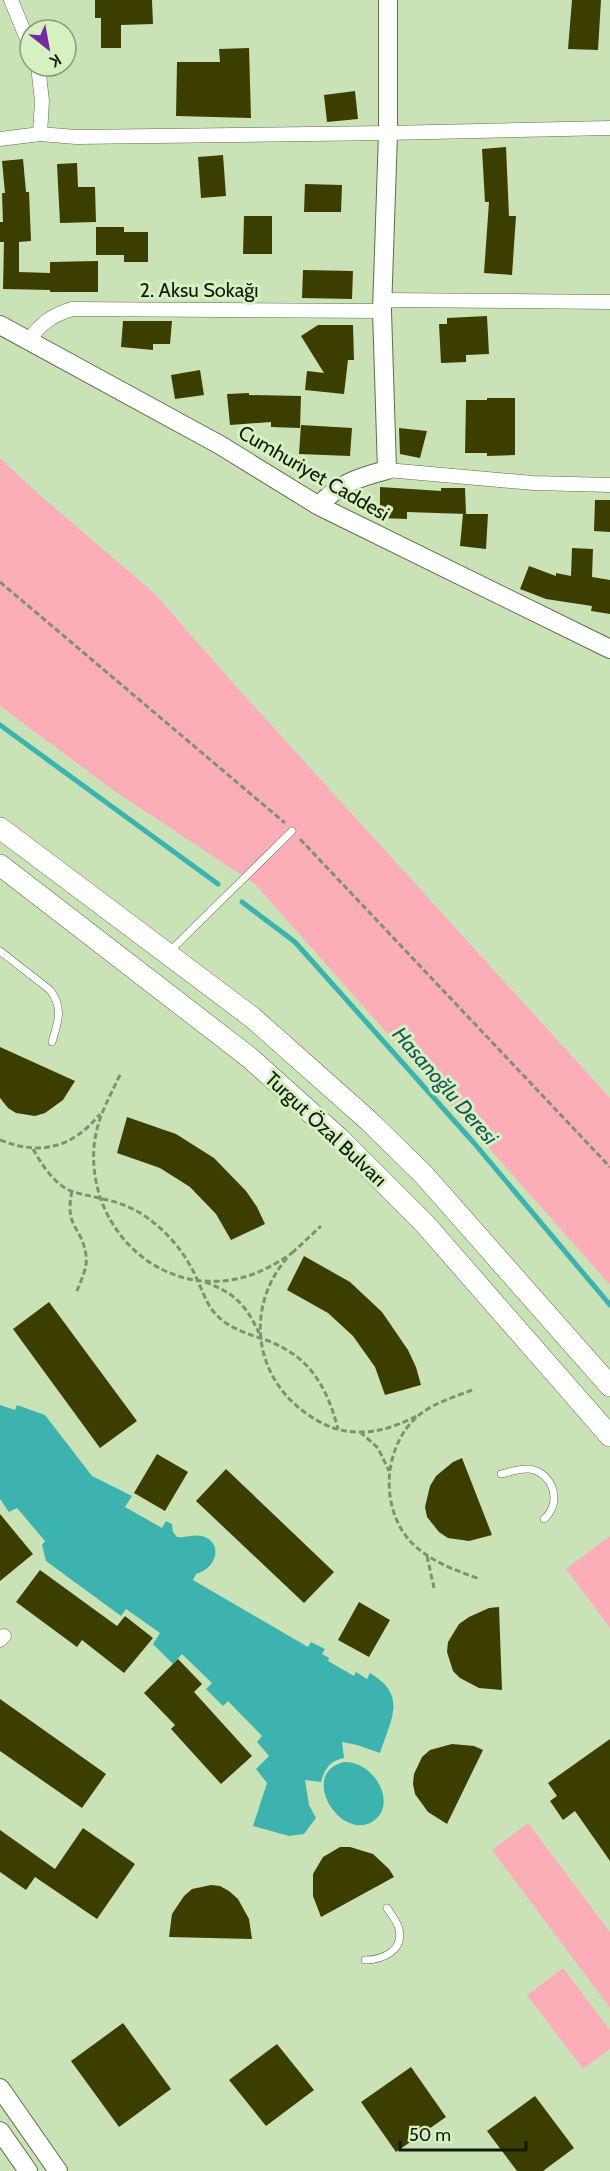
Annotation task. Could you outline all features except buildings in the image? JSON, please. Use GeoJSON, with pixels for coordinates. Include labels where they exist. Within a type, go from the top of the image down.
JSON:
{"type":"FeatureCollection","features":[{"type":"Feature","properties":{"kind":"main road","name":"Turgut Özal Bulvarı"},"geometry":{"type":"LineString","coordinates":[[0,828],[253,1018],[369,1121],[424,1175],[610,1386]]}},
{"type":"Feature","properties":{"kind":"main road","name":"Turgut Özal Bulvarı"},"geometry":{"type":"LineString","coordinates":[[0,865],[250,1058],[340,1139],[425,1224],[610,1436]]}},
{"type":"Feature","properties":{"kind":"street"},"geometry":{"type":"LineString","coordinates":[[11,0],[18,18]]}},
{"type":"Feature","properties":{"kind":"street"},"geometry":{"type":"LineString","coordinates":[[387,470],[382,305],[388,134],[388,0]]}},
{"type":"Feature","properties":{"kind":"street"},"geometry":{"type":"LineString","coordinates":[[39,78],[42,100],[40,134]]}},
{"type":"Feature","properties":{"kind":"street"},"geometry":{"type":"LineString","coordinates":[[0,139],[40,134],[76,137],[388,134],[610,128]]}},
{"type":"Feature","properties":{"kind":"street","name":"2. Aksu Sokağı"},"geometry":{"type":"LineString","coordinates":[[29,341],[46,320],[72,309],[610,302]]}},
{"type":"Feature","properties":{"kind":"street","name":"Cumhuriyet Caddesi"},"geometry":{"type":"LineString","coordinates":[[0,325],[220,445],[319,506],[610,649]]}},
{"type":"Feature","properties":{"kind":"street"},"geometry":{"type":"LineString","coordinates":[[319,506],[340,486],[387,470],[533,483],[610,485]]}},
{"type":"Feature","properties":{"kind":"street"},"geometry":{"type":"LineString","coordinates":[[0,2088],[58,2171]]}},
{"type":"Feature","properties":{"kind":"street"},"geometry":{"type":"LineString","coordinates":[[0,2131],[28,2171]]}},
{"type":"Feature","properties":{"kind":"lane"},"geometry":{"type":"LineString","coordinates":[[168,953],[292,831]]}},
{"type":"Feature","properties":{"kind":"lane"},"geometry":{"type":"LineString","coordinates":[[0,951],[50,990],[55,997],[60,1013],[52,1042]]}},
{"type":"Feature","properties":{"kind":"lane"},"geometry":{"type":"LineString","coordinates":[[501,1474],[529,1469],[545,1477],[550,1483],[555,1498],[553,1508],[544,1519]]}},
{"type":"Feature","properties":{"kind":"lane"},"geometry":{"type":"LineString","coordinates":[[365,1960],[383,1957],[393,1951],[398,1943],[399,1927],[387,1908]]}},
{"type":"Feature","properties":{"kind":"path"},"geometry":{"type":"LineString","coordinates":[[0,582],[292,831],[610,1167]]}},
{"type":"Feature","properties":{"kind":"path"},"geometry":{"type":"LineString","coordinates":[[0,1140],[33,1149],[53,1147],[70,1140],[88,1128],[101,1113],[120,1075]]}},
{"type":"Feature","properties":{"kind":"path"},"geometry":{"type":"LineString","coordinates":[[101,1113],[94,1147],[94,1166],[100,1198],[110,1220],[131,1249],[148,1262],[184,1278],[230,1280],[252,1275],[273,1266],[292,1253]]}},
{"type":"Feature","properties":{"kind":"path"},"geometry":{"type":"LineString","coordinates":[[33,1149],[41,1164],[63,1187],[121,1204],[158,1226],[174,1241],[187,1259],[213,1311],[224,1322],[286,1349],[310,1368],[326,1393],[338,1429]]}},
{"type":"Feature","properties":{"kind":"path"},"geometry":{"type":"LineString","coordinates":[[72,1191],[69,1212],[86,1255],[85,1271],[77,1291]]}},
{"type":"Feature","properties":{"kind":"path"},"geometry":{"type":"LineString","coordinates":[[321,1226],[280,1267],[264,1298],[261,1314],[264,1354],[271,1375],[282,1392],[309,1416],[327,1426],[360,1432],[398,1425],[436,1404],[472,1390]]}},
{"type":"Feature","properties":{"kind":"path"},"geometry":{"type":"LineString","coordinates":[[198,1280],[233,1295],[252,1317],[261,1338]]}},
{"type":"Feature","properties":{"kind":"path"},"geometry":{"type":"LineString","coordinates":[[419,1415],[406,1428],[396,1447],[389,1472],[390,1495],[402,1528],[414,1545],[427,1556],[453,1570],[480,1579]]}},
{"type":"Feature","properties":{"kind":"path"},"geometry":{"type":"LineString","coordinates":[[360,1432],[378,1448],[389,1472]]}},
{"type":"Feature","properties":{"kind":"path"},"geometry":{"type":"LineString","coordinates":[[427,1556],[434,1588]]}},
{"type":"Feature","properties":{"kind":"shaded area"},"geometry":{"type":"Polygon","coordinates":[[[0,458],[153,592],[610,1098],[610,1285],[255,884],[113,790],[0,706],[0,458]]]}},
{"type":"Feature","properties":{"kind":"shaded area"},"geometry":{"type":"Polygon","coordinates":[[[610,1536],[610,1628],[566,1569],[610,1536]]]}},
{"type":"Feature","properties":{"kind":"shaded area"},"geometry":{"type":"Polygon","coordinates":[[[528,1823],[610,1932],[610,2008],[492,1850],[528,1823]]]}},
{"type":"Feature","properties":{"kind":"shaded area"},"geometry":{"type":"Polygon","coordinates":[[[563,1968],[610,2030],[610,2049],[583,2069],[527,1995],[563,1968]]]}},
{"type":"Feature","properties":{"kind":"water"},"geometry":{"type":"Polygon","coordinates":[[[0,1405],[15,1410],[17,1405],[45,1415],[92,1476],[132,1496],[125,1507],[162,1528],[166,1521],[172,1524],[173,1532],[177,1537],[202,1536],[209,1539],[215,1549],[213,1561],[209,1567],[196,1574],[193,1580],[308,1647],[311,1642],[325,1649],[322,1654],[329,1658],[328,1661],[354,1676],[356,1672],[367,1679],[370,1673],[389,1690],[393,1699],[392,1718],[380,1753],[342,1742],[344,1758],[329,1766],[321,1782],[305,1780],[309,1805],[316,1818],[304,1834],[289,1836],[253,1826],[267,1783],[256,1769],[269,1756],[257,1742],[262,1736],[228,1701],[223,1706],[206,1689],[212,1683],[182,1654],[173,1664],[153,1644],[160,1633],[126,1609],[121,1616],[46,1561],[42,1545],[45,1541],[17,1508],[9,1512],[0,1499],[0,1405]]]}},
{"type":"Feature","properties":{"kind":"water"},"geometry":{"type":"Polygon","coordinates":[[[344,1762],[366,1769],[380,1787],[383,1807],[379,1816],[370,1823],[358,1825],[346,1821],[328,1802],[324,1790],[325,1778],[331,1768],[344,1762]]]}},
{"type":"Feature","properties":{"kind":"waterway","name":"Hasanoğlu Deresi"},"geometry":{"type":"LineString","coordinates":[[0,725],[218,884]]}},
{"type":"Feature","properties":{"kind":"waterway","name":"Hasanoğlu Deresi"},"geometry":{"type":"LineString","coordinates":[[242,902],[295,942],[474,1143],[610,1305]]}}]}
